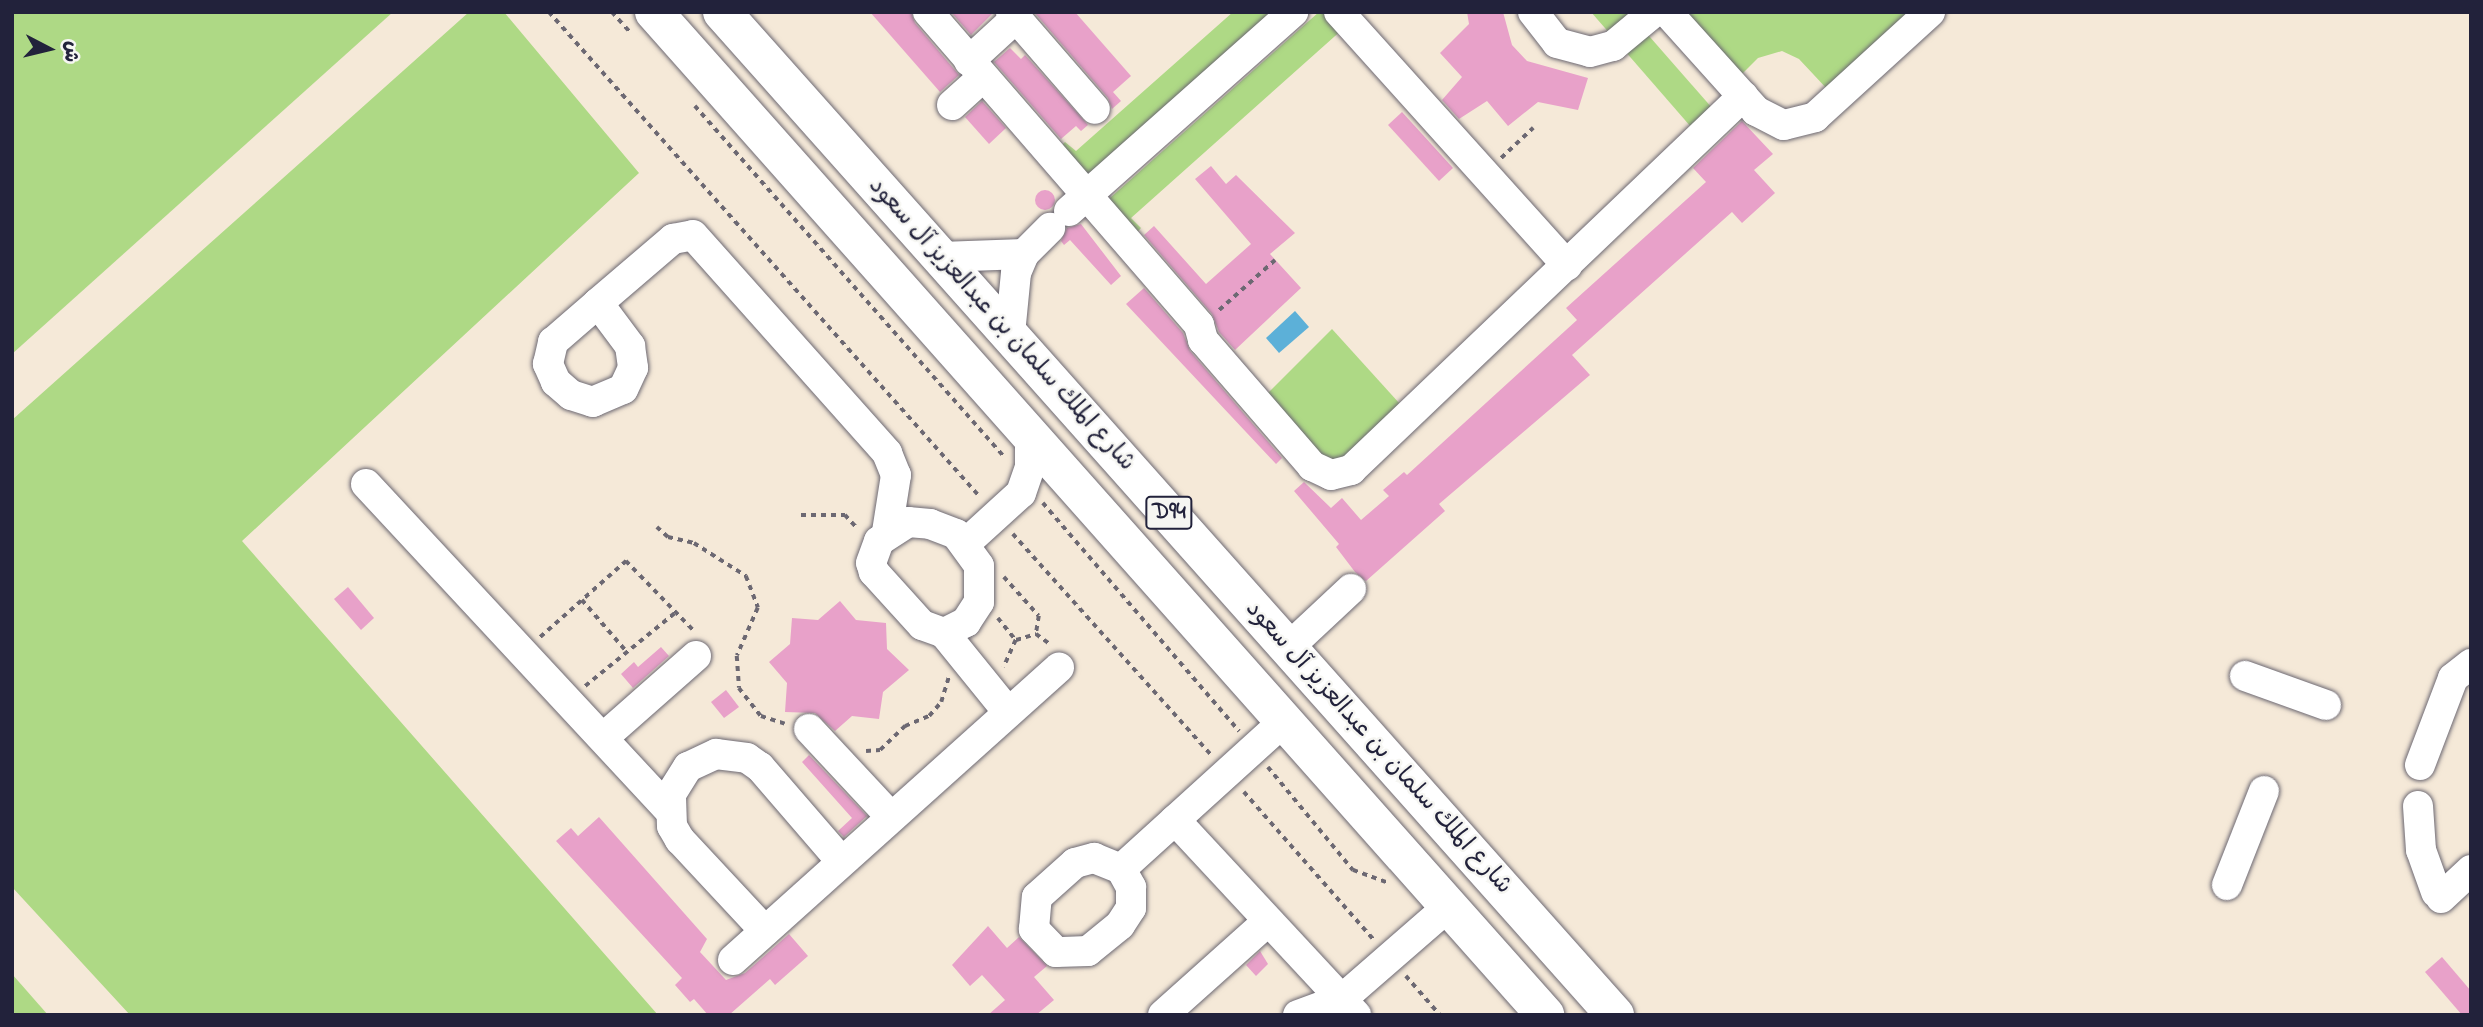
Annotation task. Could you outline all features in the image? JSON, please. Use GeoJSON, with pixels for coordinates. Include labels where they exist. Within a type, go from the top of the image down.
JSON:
{"type":"FeatureCollection","features":[{"type":"Feature","properties":{"kind":"main road","name":"شارع الملك سلمان بن عبدالعزيز آل سعود"},"geometry":{"type":"LineString","coordinates":[[722,12],[1615,1015]]}},
{"type":"Feature","properties":{"kind":"main road","name":"شارع الملك سلمان بن عبدالعزيز آل سعود"},"geometry":{"type":"LineString","coordinates":[[643,23],[839,219],[1545,1015]]}},
{"type":"Feature","properties":{"kind":"main road"},"geometry":{"type":"LineString","coordinates":[[839,219],[866,225],[887,241],[1035,406],[1051,408],[1057,403],[1058,388]]}},
{"type":"Feature","properties":{"kind":"lane"},"geometry":{"type":"LineString","coordinates":[[928,12],[976,69],[1068,212],[1200,328],[1203,340],[1321,473],[1341,475],[1567,265],[1743,96]]}},
{"type":"Feature","properties":{"kind":"lane"},"geometry":{"type":"LineString","coordinates":[[1010,334],[1010,293],[1024,254],[1293,12]]}},
{"type":"Feature","properties":{"kind":"lane"},"geometry":{"type":"LineString","coordinates":[[1339,12],[1567,265]]}},
{"type":"Feature","properties":{"kind":"lane"},"geometry":{"type":"LineString","coordinates":[[1533,12],[1540,27],[1557,43],[1590,52],[1613,46],[1654,12]]}},
{"type":"Feature","properties":{"kind":"lane"},"geometry":{"type":"LineString","coordinates":[[1667,12],[1743,96],[1769,120],[1800,124],[1815,117],[1930,12]]}},
{"type":"Feature","properties":{"kind":"lane"},"geometry":{"type":"LineString","coordinates":[[953,105],[1014,15],[1095,109]]}},
{"type":"Feature","properties":{"kind":"lane"},"geometry":{"type":"LineString","coordinates":[[598,303],[673,239],[694,235],[887,453],[896,475],[874,572],[922,625],[952,642],[1008,712]]}},
{"type":"Feature","properties":{"kind":"lane"},"geometry":{"type":"LineString","coordinates":[[941,257],[1024,254]]}},
{"type":"Feature","properties":{"kind":"lane"},"geometry":{"type":"LineString","coordinates":[[966,543],[1027,488],[1030,435]]}},
{"type":"Feature","properties":{"kind":"lane"},"geometry":{"type":"LineString","coordinates":[[366,484],[670,810],[680,840],[765,931]]}},
{"type":"Feature","properties":{"kind":"lane"},"geometry":{"type":"LineString","coordinates":[[1027,488],[1079,491]]}},
{"type":"Feature","properties":{"kind":"lane"},"geometry":{"type":"LineString","coordinates":[[880,542],[919,522],[944,528],[966,543],[991,576],[973,613],[952,642]]}},
{"type":"Feature","properties":{"kind":"lane"},"geometry":{"type":"LineString","coordinates":[[1289,647],[1351,589]]}},
{"type":"Feature","properties":{"kind":"lane"},"geometry":{"type":"LineString","coordinates":[[603,738],[696,656]]}},
{"type":"Feature","properties":{"kind":"lane"},"geometry":{"type":"LineString","coordinates":[[733,960],[1008,712],[1056,657]]}},
{"type":"Feature","properties":{"kind":"lane"},"geometry":{"type":"LineString","coordinates":[[2420,765],[2462,671]]}},
{"type":"Feature","properties":{"kind":"lane"},"geometry":{"type":"LineString","coordinates":[[2245,676],[2326,705]]}},
{"type":"Feature","properties":{"kind":"lane"},"geometry":{"type":"LineString","coordinates":[[1121,869],[1283,722]]}},
{"type":"Feature","properties":{"kind":"lane"},"geometry":{"type":"LineString","coordinates":[[809,729],[891,817]]}},
{"type":"Feature","properties":{"kind":"lane"},"geometry":{"type":"LineString","coordinates":[[670,810],[678,779],[694,763],[716,754],[747,758],[760,766],[842,862]]}},
{"type":"Feature","properties":{"kind":"lane"},"geometry":{"type":"LineString","coordinates":[[2227,885],[2264,790]]}},
{"type":"Feature","properties":{"kind":"lane"},"geometry":{"type":"LineString","coordinates":[[2418,806],[2421,850],[2439,895],[2471,870]]}},
{"type":"Feature","properties":{"kind":"lane"},"geometry":{"type":"LineString","coordinates":[[1175,820],[1349,1007]]}},
{"type":"Feature","properties":{"kind":"lane"},"geometry":{"type":"LineString","coordinates":[[1298,1015],[1349,1007],[1448,906]]}},
{"type":"Feature","properties":{"kind":"lane"},"geometry":{"type":"LineString","coordinates":[[1163,1015],[1268,920]]}},
{"type":"Feature","properties":{"kind":"path"},"geometry":{"type":"LineString","coordinates":[[612,12],[643,23]]}},
{"type":"Feature","properties":{"kind":"path"},"geometry":{"type":"LineString","coordinates":[[686,96],[1253,748],[1353,870],[1394,886]]}},
{"type":"Feature","properties":{"kind":"path"},"geometry":{"type":"LineString","coordinates":[[1485,173],[1533,128]]}},
{"type":"Feature","properties":{"kind":"path"},"geometry":{"type":"LineString","coordinates":[[1200,328],[1275,260]]}},
{"type":"Feature","properties":{"kind":"path"},"geometry":{"type":"LineString","coordinates":[[801,515],[845,515],[880,542]]}},
{"type":"Feature","properties":{"kind":"path"},"geometry":{"type":"LineString","coordinates":[[657,527],[668,537],[694,543],[746,576],[758,608],[737,656],[739,688],[761,716],[809,729]]}},
{"type":"Feature","properties":{"kind":"path"},"geometry":{"type":"LineString","coordinates":[[523,652],[626,561],[676,612],[699,640],[696,656]]}},
{"type":"Feature","properties":{"kind":"path"},"geometry":{"type":"LineString","coordinates":[[991,576],[1039,617],[1036,634]]}},
{"type":"Feature","properties":{"kind":"path"},"geometry":{"type":"LineString","coordinates":[[991,576],[990,610],[1016,640]]}},
{"type":"Feature","properties":{"kind":"path"},"geometry":{"type":"LineString","coordinates":[[582,600],[627,652]]}},
{"type":"Feature","properties":{"kind":"path"},"geometry":{"type":"LineString","coordinates":[[568,700],[676,612]]}},
{"type":"Feature","properties":{"kind":"path"},"geometry":{"type":"LineString","coordinates":[[1016,640],[1036,634]]}},
{"type":"Feature","properties":{"kind":"path"},"geometry":{"type":"LineString","coordinates":[[1036,634],[1056,657]]}},
{"type":"Feature","properties":{"kind":"path"},"geometry":{"type":"LineString","coordinates":[[985,683],[1012,657],[1016,640]]}},
{"type":"Feature","properties":{"kind":"path"},"geometry":{"type":"LineString","coordinates":[[830,751],[842,747],[880,750],[905,726],[929,716],[941,702],[952,642]]}},
{"type":"Feature","properties":{"kind":"green space"},"geometry":{"type":"Polygon","coordinates":[[[12,12],[393,12],[12,354],[12,12]]]}},
{"type":"Feature","properties":{"kind":"green space"},"geometry":{"type":"Polygon","coordinates":[[[469,12],[504,12],[639,173],[242,541],[658,1015],[130,1015],[12,887],[12,420],[469,12]]]}},
{"type":"Feature","properties":{"kind":"green space"},"geometry":{"type":"Polygon","coordinates":[[[1233,12],[1277,12],[1074,190],[1048,159],[1065,142],[1076,151],[1233,12]]]}},
{"type":"Feature","properties":{"kind":"green space"},"geometry":{"type":"Polygon","coordinates":[[[1319,12],[1362,12],[1131,218],[1141,228],[1124,247],[1092,214],[1319,12]]]}},
{"type":"Feature","properties":{"kind":"green space"},"geometry":{"type":"Polygon","coordinates":[[[1591,12],[1628,12],[1713,109],[1691,127],[1591,12]]]}},
{"type":"Feature","properties":{"kind":"green space"},"geometry":{"type":"Polygon","coordinates":[[[1669,12],[1915,12],[1828,90],[1799,59],[1782,51],[1758,58],[1733,83],[1669,12]]]}},
{"type":"Feature","properties":{"kind":"green space"},"geometry":{"type":"Polygon","coordinates":[[[1332,329],[1400,404],[1329,471],[1258,403],[1332,329]]]}},
{"type":"Feature","properties":{"kind":"green space"},"geometry":{"type":"Polygon","coordinates":[[[12,974],[48,1015],[12,1015],[12,974]]]}},
{"type":"Feature","properties":{"kind":"water"},"geometry":{"type":"Polygon","coordinates":[[[1295,311],[1309,327],[1279,353],[1266,338],[1295,311]]]}},
{"type":"Feature","properties":{"kind":"building"},"geometry":{"type":"Polygon","coordinates":[[[870,12],[911,12],[915,23],[959,75],[940,92],[870,12]]]}},
{"type":"Feature","properties":{"kind":"building"},"geometry":{"type":"Polygon","coordinates":[[[951,12],[994,12],[971,35],[951,12]]]}},
{"type":"Feature","properties":{"kind":"building"},"geometry":{"type":"Polygon","coordinates":[[[1034,12],[1075,12],[1131,76],[1113,92],[1121,101],[1112,109],[1108,98],[1034,12]]]}},
{"type":"Feature","properties":{"kind":"building"},"geometry":{"type":"Polygon","coordinates":[[[1467,12],[1503,12],[1512,45],[1527,61],[1588,78],[1578,110],[1538,102],[1508,126],[1487,101],[1459,119],[1442,100],[1462,77],[1440,53],[1469,24],[1467,12]]]}},
{"type":"Feature","properties":{"kind":"building"},"geometry":{"type":"Polygon","coordinates":[[[1010,48],[1021,59],[1025,55],[1088,125],[1081,131],[1076,126],[1061,139],[994,62],[1010,48]]]}},
{"type":"Feature","properties":{"kind":"building"},"geometry":{"type":"Polygon","coordinates":[[[982,101],[1006,128],[989,144],[965,117],[982,101]]]}},
{"type":"Feature","properties":{"kind":"building"},"geometry":{"type":"Polygon","coordinates":[[[1402,112],[1453,168],[1439,181],[1388,125],[1402,112]]]}},
{"type":"Feature","properties":{"kind":"building"},"geometry":{"type":"Polygon","coordinates":[[[1742,121],[1773,154],[1754,170],[1775,193],[1742,223],[1732,212],[1572,355],[1590,375],[1439,504],[1445,511],[1366,581],[1355,572],[1336,547],[1339,544],[1294,491],[1304,482],[1331,508],[1342,498],[1361,520],[1389,496],[1383,490],[1404,472],[1407,475],[1577,320],[1566,308],[1706,182],[1693,168],[1742,121]]]}},
{"type":"Feature","properties":{"kind":"building"},"geometry":{"type":"Polygon","coordinates":[[[1211,166],[1226,184],[1236,175],[1295,233],[1270,254],[1301,288],[1235,350],[1219,332],[1212,314],[1144,235],[1154,226],[1206,284],[1251,244],[1195,179],[1211,166]]]}},
{"type":"Feature","properties":{"kind":"building"},"geometry":{"type":"Polygon","coordinates":[[[1045,190],[1052,193],[1055,200],[1052,207],[1045,210],[1038,207],[1035,200],[1038,193],[1045,190]]]}},
{"type":"Feature","properties":{"kind":"building"},"geometry":{"type":"Polygon","coordinates":[[[1081,224],[1121,276],[1111,285],[1070,240],[1064,245],[1061,241],[1067,228],[1081,224]]]}},
{"type":"Feature","properties":{"kind":"building"},"geometry":{"type":"Polygon","coordinates":[[[1144,288],[1183,333],[1190,351],[1282,458],[1276,464],[1126,304],[1144,288]]]}},
{"type":"Feature","properties":{"kind":"building"},"geometry":{"type":"Polygon","coordinates":[[[348,587],[374,618],[361,630],[334,599],[348,587]]]}},
{"type":"Feature","properties":{"kind":"building"},"geometry":{"type":"Polygon","coordinates":[[[840,601],[856,620],[886,623],[887,649],[909,670],[883,692],[879,719],[852,716],[835,731],[815,713],[785,712],[787,683],[769,662],[790,644],[792,618],[818,620],[840,601]]]}},
{"type":"Feature","properties":{"kind":"building"},"geometry":{"type":"Polygon","coordinates":[[[661,647],[669,656],[633,688],[621,674],[634,662],[638,667],[661,647]]]}},
{"type":"Feature","properties":{"kind":"building"},"geometry":{"type":"Polygon","coordinates":[[[726,690],[739,707],[724,718],[711,702],[726,690]]]}},
{"type":"Feature","properties":{"kind":"building"},"geometry":{"type":"Polygon","coordinates":[[[809,755],[867,816],[844,837],[838,831],[852,818],[802,762],[809,755]]]}},
{"type":"Feature","properties":{"kind":"building"},"geometry":{"type":"Polygon","coordinates":[[[599,817],[707,939],[700,952],[726,980],[745,973],[789,934],[808,956],[775,985],[770,979],[729,1015],[708,1015],[694,999],[690,1002],[675,985],[682,978],[556,841],[571,828],[578,836],[599,817]]]}},
{"type":"Feature","properties":{"kind":"building"},"geometry":{"type":"Polygon","coordinates":[[[988,926],[1007,948],[1019,937],[1047,966],[1034,977],[1054,1000],[1036,1015],[988,1015],[1005,1000],[982,975],[970,986],[952,965],[988,926]]]}},
{"type":"Feature","properties":{"kind":"building"},"geometry":{"type":"Polygon","coordinates":[[[1260,951],[1268,964],[1256,976],[1246,965],[1260,951]]]}},
{"type":"Feature","properties":{"kind":"building"},"geometry":{"type":"Polygon","coordinates":[[[2442,957],[2471,991],[2471,1015],[2462,1015],[2425,972],[2442,957]]]}}]}
